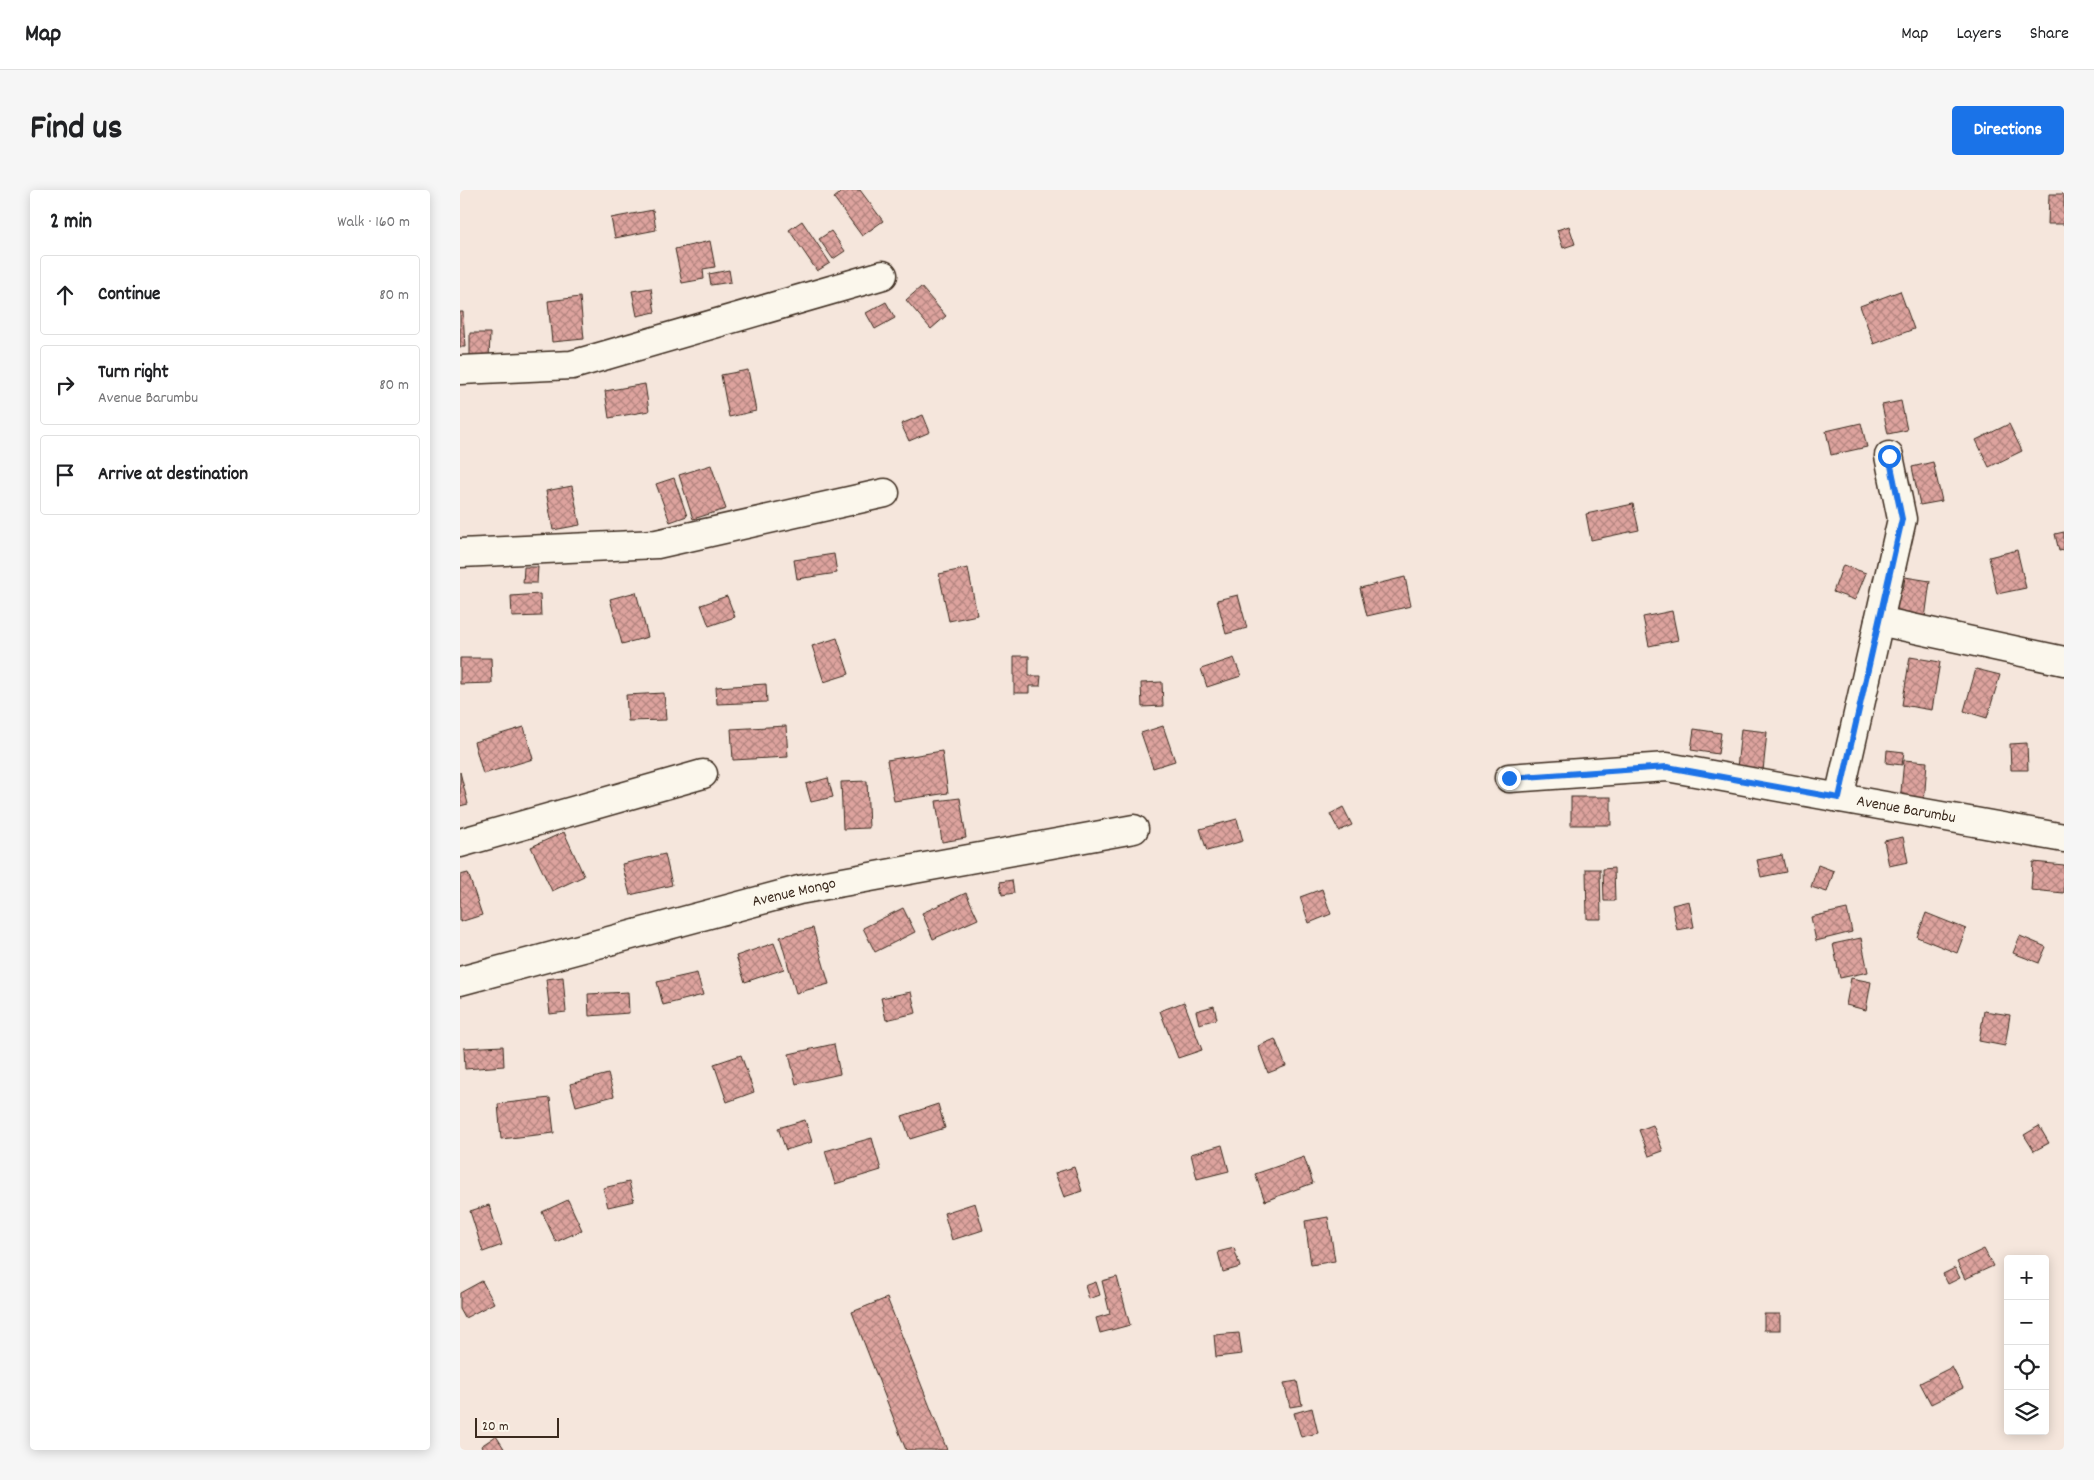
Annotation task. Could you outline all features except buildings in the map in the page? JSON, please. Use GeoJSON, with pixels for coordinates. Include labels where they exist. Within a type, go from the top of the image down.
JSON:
{"type":"FeatureCollection","features":[{"type":"Feature","properties":{"kind":"street"},"geometry":{"type":"LineString","coordinates":[[460,370],[572,365],[883,275]]}},
{"type":"Feature","properties":{"kind":"street"},"geometry":{"type":"LineString","coordinates":[[1839,798],[1902,519],[1889,456]]}},
{"type":"Feature","properties":{"kind":"street"},"geometry":{"type":"LineString","coordinates":[[460,553],[657,544],[885,493]]}},
{"type":"Feature","properties":{"kind":"street"},"geometry":{"type":"LineString","coordinates":[[1879,621],[2064,661]]}},
{"type":"Feature","properties":{"kind":"street","name":"Avenue Barumbu"},"geometry":{"type":"LineString","coordinates":[[1509,778],[1667,767],[2064,838]]}},
{"type":"Feature","properties":{"kind":"street"},"geometry":{"type":"LineString","coordinates":[[460,843],[703,774]]}},
{"type":"Feature","properties":{"kind":"street","name":"Avenue Mongo"},"geometry":{"type":"LineString","coordinates":[[460,981],[798,890],[1134,829]]}},
{"type":"Feature","properties":{"kind":"route"},"geometry":{"type":"LineString","coordinates":[[1509,778],[1667,767],[1839,798],[1902,519],[1889,456]]}}]}
